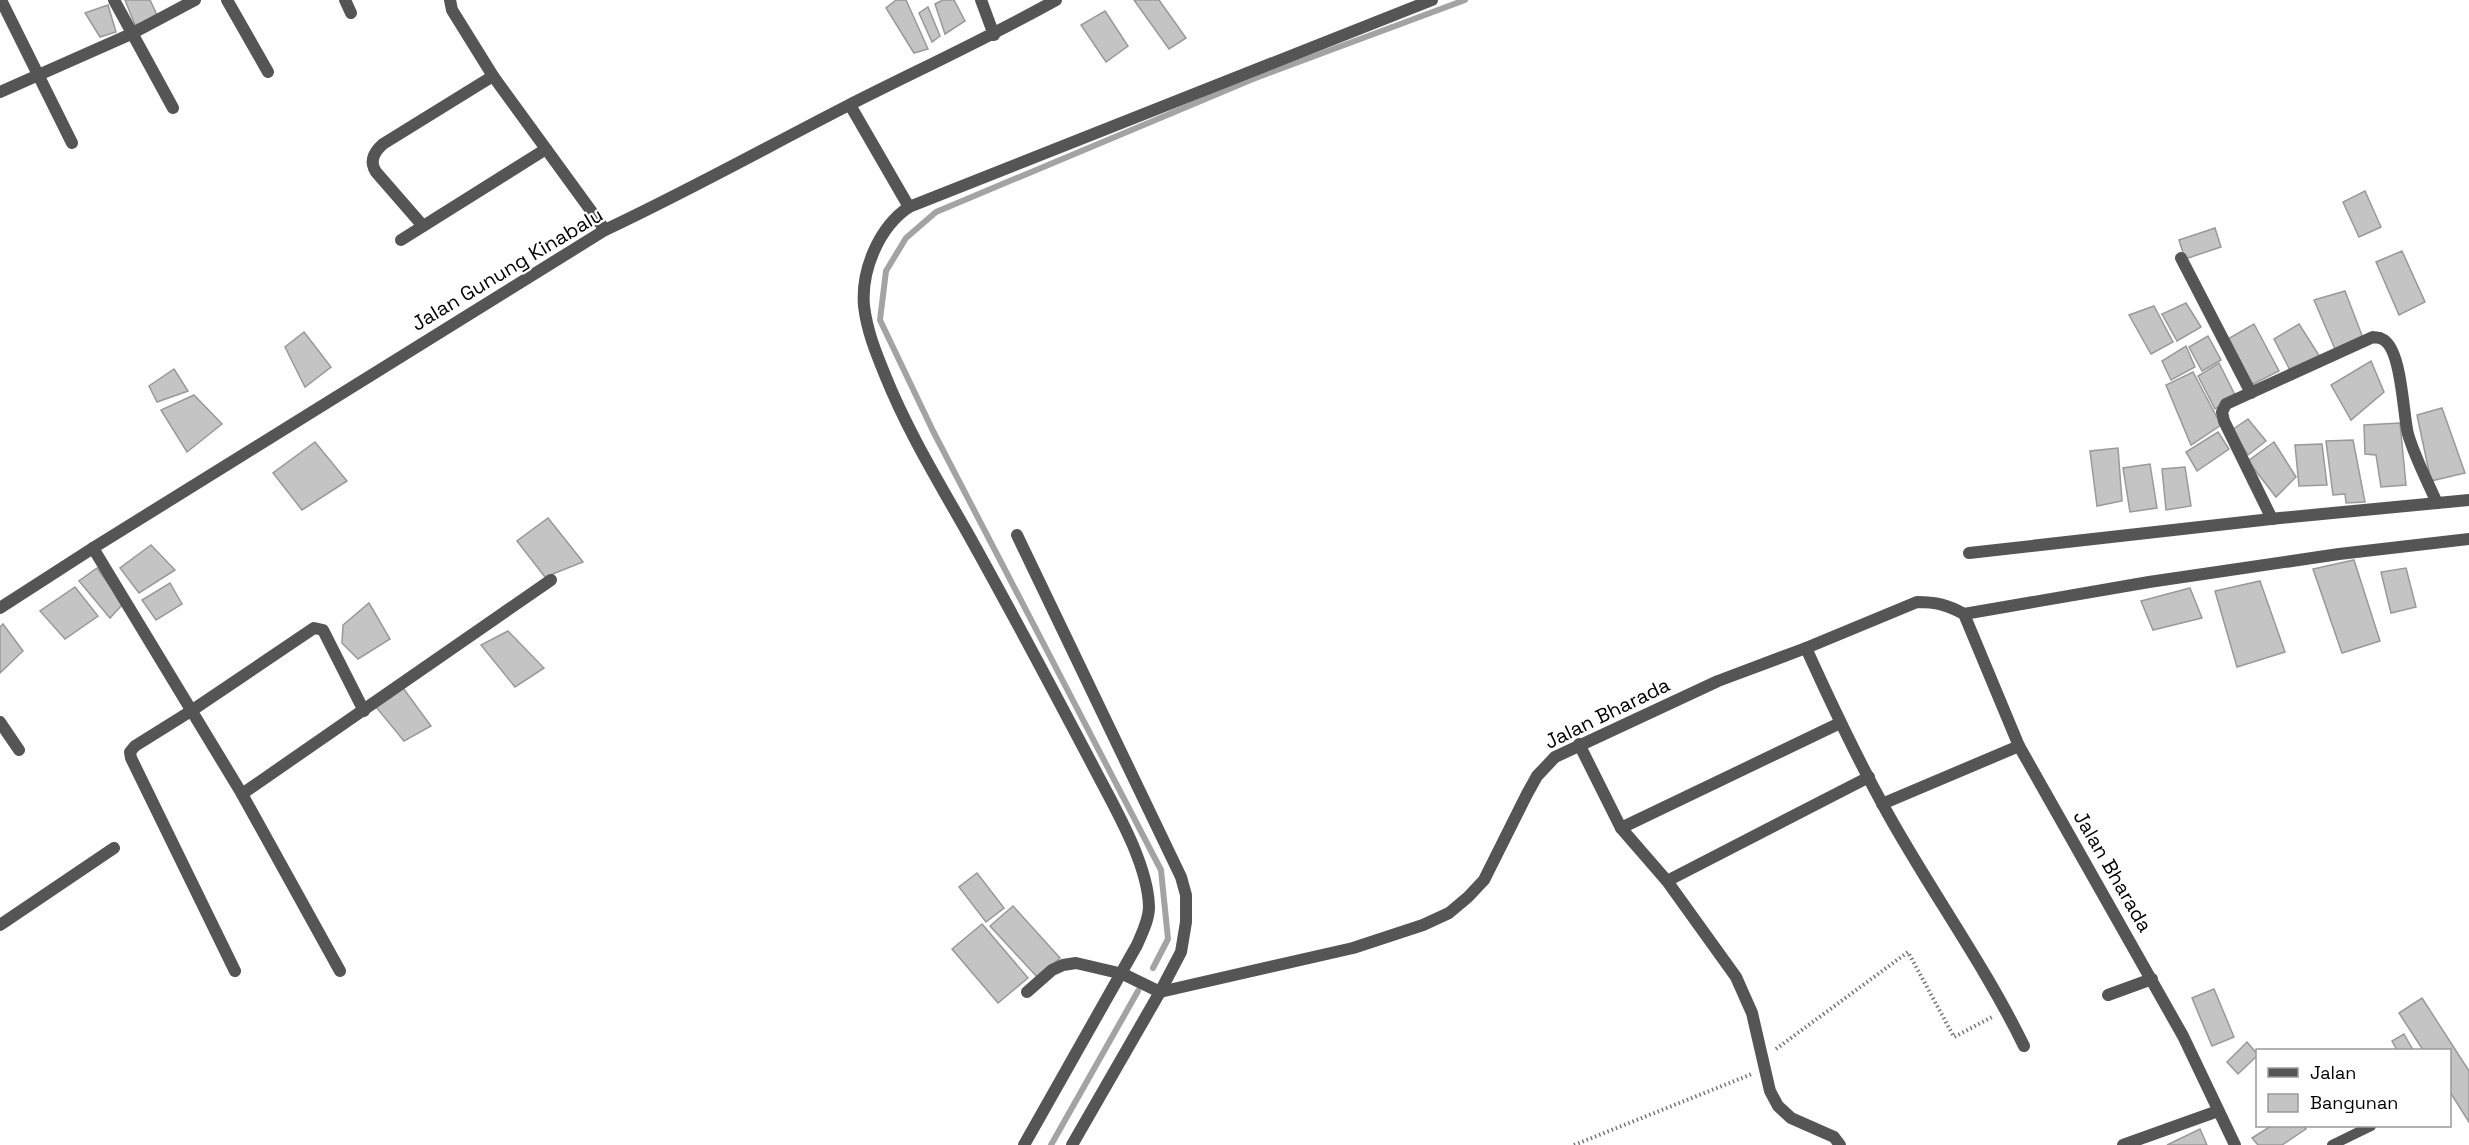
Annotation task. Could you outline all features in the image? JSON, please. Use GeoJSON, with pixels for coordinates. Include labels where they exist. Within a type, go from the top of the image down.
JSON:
{"type":"FeatureCollection","features":[{"type":"Feature","properties":{"kind":"street"},"geometry":{"type":"LineString","coordinates":[[1,0],[72,143]]}},
{"type":"Feature","properties":{"kind":"street"},"geometry":{"type":"LineString","coordinates":[[114,0],[173,108]]}},
{"type":"Feature","properties":{"kind":"street"},"geometry":{"type":"LineString","coordinates":[[0,92],[131,34],[195,0]]}},
{"type":"Feature","properties":{"kind":"street"},"geometry":{"type":"LineString","coordinates":[[227,0],[268,72]]}},
{"type":"Feature","properties":{"kind":"street"},"geometry":{"type":"LineString","coordinates":[[345,0],[351,13]]}},
{"type":"Feature","properties":{"kind":"street"},"geometry":{"type":"LineString","coordinates":[[450,0],[452,10],[494,76],[606,230]]}},
{"type":"Feature","properties":{"kind":"street"},"geometry":{"type":"LineString","coordinates":[[981,0],[994,35]]}},
{"type":"Feature","properties":{"kind":"street","name":"Jalan Gunung Kinabalu"},"geometry":{"type":"LineString","coordinates":[[0,608],[606,230],[666,202],[850,105],[994,35],[1056,0]]}},
{"type":"Feature","properties":{"kind":"street"},"geometry":{"type":"LineString","coordinates":[[1024,1145],[1128,976],[1149,909],[1148,895],[1135,851],[1023,633],[900,412],[870,335],[864,297],[870,265],[885,229],[909,207],[1432,0]]}},
{"type":"Feature","properties":{"kind":"street"},"geometry":{"type":"LineString","coordinates":[[423,226],[376,172],[372,160],[377,150],[384,144],[494,76]]}},
{"type":"Feature","properties":{"kind":"street"},"geometry":{"type":"LineString","coordinates":[[850,105],[909,207]]}},
{"type":"Feature","properties":{"kind":"street"},"geometry":{"type":"LineString","coordinates":[[401,240],[546,149]]}},
{"type":"Feature","properties":{"kind":"street"},"geometry":{"type":"LineString","coordinates":[[2181,258],[2251,393]]}},
{"type":"Feature","properties":{"kind":"street"},"geometry":{"type":"LineString","coordinates":[[2272,519],[2224,421],[2222,412],[2226,404],[2373,337],[2383,339],[2388,345],[2397,366],[2408,434],[2437,503]]}},
{"type":"Feature","properties":{"kind":"street"},"geometry":{"type":"LineString","coordinates":[[1969,553],[2272,519],[2469,500]]}},
{"type":"Feature","properties":{"kind":"street"},"geometry":{"type":"LineString","coordinates":[[1017,535],[1181,877],[1186,896],[1186,922],[1181,951],[1156,990],[1072,1145]]}},
{"type":"Feature","properties":{"kind":"street"},"geometry":{"type":"LineString","coordinates":[[1964,614],[2160,580],[2339,554],[2469,539]]}},
{"type":"Feature","properties":{"kind":"street"},"geometry":{"type":"LineString","coordinates":[[93,548],[242,794],[340,971]]}},
{"type":"Feature","properties":{"kind":"street"},"geometry":{"type":"LineString","coordinates":[[242,794],[551,580]]}},
{"type":"Feature","properties":{"kind":"street","name":"Jalan Bharada"},"geometry":{"type":"LineString","coordinates":[[1156,990],[1353,948],[1423,925],[1449,913],[1484,880],[1537,776],[1555,757],[1718,681],[1917,602],[1947,604],[1964,614],[2019,746],[2183,1036],[2235,1145]]}},
{"type":"Feature","properties":{"kind":"street"},"geometry":{"type":"LineString","coordinates":[[235,970],[130,754],[135,746],[309,631],[318,628],[323,630],[364,711]]}},
{"type":"Feature","properties":{"kind":"street"},"geometry":{"type":"LineString","coordinates":[[1806,648],[1840,723],[1882,804],[2006,1009],[2024,1046]]}},
{"type":"Feature","properties":{"kind":"street"},"geometry":{"type":"LineString","coordinates":[[0,722],[19,750]]}},
{"type":"Feature","properties":{"kind":"street"},"geometry":{"type":"LineString","coordinates":[[1621,828],[1840,723]]}},
{"type":"Feature","properties":{"kind":"street"},"geometry":{"type":"LineString","coordinates":[[1579,744],[1621,828],[1667,881],[1736,977],[1752,1013],[1770,1091],[1778,1106],[1791,1118],[1834,1137],[1840,1145]]}},
{"type":"Feature","properties":{"kind":"street"},"geometry":{"type":"LineString","coordinates":[[1882,804],[2019,746]]}},
{"type":"Feature","properties":{"kind":"street"},"geometry":{"type":"LineString","coordinates":[[1667,881],[1869,777]]}},
{"type":"Feature","properties":{"kind":"street"},"geometry":{"type":"LineString","coordinates":[[2,919],[114,848]]}},
{"type":"Feature","properties":{"kind":"street"},"geometry":{"type":"LineString","coordinates":[[1027,992],[1052,970],[1062,965],[1085,964],[1128,976],[1156,990]]}},
{"type":"Feature","properties":{"kind":"street"},"geometry":{"type":"LineString","coordinates":[[2108,995],[2152,979]]}},
{"type":"Feature","properties":{"kind":"street"},"geometry":{"type":"LineString","coordinates":[[2123,1145],[2218,1111]]}},
{"type":"Feature","properties":{"kind":"lane"},"geometry":{"type":"LineString","coordinates":[[2332,1145],[2367,1127]]}},
{"type":"Feature","properties":{"kind":"path"},"geometry":{"type":"LineString","coordinates":[[1574,1145],[1764,1063],[1908,952],[1954,1037],[2006,1009]]}},
{"type":"Feature","properties":{"kind":"building"},"geometry":{"type":"Polygon","coordinates":[[[125,0],[150,0],[158,17],[135,25],[125,0]]]}},
{"type":"Feature","properties":{"kind":"building"},"geometry":{"type":"Polygon","coordinates":[[[896,0],[906,0],[928,49],[914,53],[886,8],[896,0]]]}},
{"type":"Feature","properties":{"kind":"building"},"geometry":{"type":"Polygon","coordinates":[[[943,0],[954,0],[965,21],[945,34],[935,4],[943,0]]]}},
{"type":"Feature","properties":{"kind":"building"},"geometry":{"type":"Polygon","coordinates":[[[1134,0],[1159,0],[1186,38],[1169,49],[1134,0]]]}},
{"type":"Feature","properties":{"kind":"building"},"geometry":{"type":"Polygon","coordinates":[[[108,5],[116,32],[100,37],[85,13],[108,5]]]}},
{"type":"Feature","properties":{"kind":"building"},"geometry":{"type":"Polygon","coordinates":[[[928,7],[940,36],[932,42],[919,13],[928,7]]]}},
{"type":"Feature","properties":{"kind":"building"},"geometry":{"type":"Polygon","coordinates":[[[1105,11],[1128,46],[1106,62],[1081,25],[1105,11]]]}},
{"type":"Feature","properties":{"kind":"building"},"geometry":{"type":"Polygon","coordinates":[[[2365,191],[2381,227],[2359,237],[2343,202],[2365,191]]]}},
{"type":"Feature","properties":{"kind":"building"},"geometry":{"type":"Polygon","coordinates":[[[2215,228],[2221,247],[2185,259],[2179,240],[2215,228]]]}},
{"type":"Feature","properties":{"kind":"building"},"geometry":{"type":"Polygon","coordinates":[[[2402,251],[2425,302],[2399,315],[2376,262],[2402,251]]]}},
{"type":"Feature","properties":{"kind":"building"},"geometry":{"type":"Polygon","coordinates":[[[2345,291],[2363,338],[2335,349],[2314,300],[2345,291]]]}},
{"type":"Feature","properties":{"kind":"building"},"geometry":{"type":"Polygon","coordinates":[[[2186,303],[2201,327],[2177,341],[2162,314],[2186,303]]]}},
{"type":"Feature","properties":{"kind":"building"},"geometry":{"type":"Polygon","coordinates":[[[2154,306],[2173,342],[2151,354],[2129,315],[2154,306]]]}},
{"type":"Feature","properties":{"kind":"building"},"geometry":{"type":"Polygon","coordinates":[[[2254,324],[2279,371],[2251,385],[2226,340],[2254,324]]]}},
{"type":"Feature","properties":{"kind":"building"},"geometry":{"type":"Polygon","coordinates":[[[2299,324],[2320,357],[2291,372],[2274,339],[2299,324]]]}},
{"type":"Feature","properties":{"kind":"building"},"geometry":{"type":"Polygon","coordinates":[[[304,332],[331,367],[305,387],[285,347],[304,332]]]}},
{"type":"Feature","properties":{"kind":"building"},"geometry":{"type":"Polygon","coordinates":[[[2208,336],[2221,360],[2202,371],[2189,347],[2208,336]]]}},
{"type":"Feature","properties":{"kind":"building"},"geometry":{"type":"Polygon","coordinates":[[[2186,346],[2195,367],[2171,380],[2162,361],[2186,346]]]}},
{"type":"Feature","properties":{"kind":"building"},"geometry":{"type":"Polygon","coordinates":[[[2371,361],[2384,392],[2351,420],[2331,385],[2371,361]]]}},
{"type":"Feature","properties":{"kind":"building"},"geometry":{"type":"Polygon","coordinates":[[[2219,363],[2235,395],[2215,409],[2198,376],[2219,363]]]}},
{"type":"Feature","properties":{"kind":"building"},"geometry":{"type":"Polygon","coordinates":[[[174,369],[188,391],[157,402],[149,386],[174,369]]]}},
{"type":"Feature","properties":{"kind":"building"},"geometry":{"type":"Polygon","coordinates":[[[2193,372],[2221,425],[2191,445],[2166,385],[2193,372]]]}},
{"type":"Feature","properties":{"kind":"building"},"geometry":{"type":"Polygon","coordinates":[[[194,395],[222,424],[187,452],[161,410],[194,395]]]}},
{"type":"Feature","properties":{"kind":"building"},"geometry":{"type":"Polygon","coordinates":[[[2442,408],[2465,473],[2431,481],[2417,415],[2442,408]]]}},
{"type":"Feature","properties":{"kind":"building"},"geometry":{"type":"Polygon","coordinates":[[[2248,419],[2266,441],[2248,455],[2232,430],[2248,419]]]}},
{"type":"Feature","properties":{"kind":"building"},"geometry":{"type":"Polygon","coordinates":[[[2400,423],[2406,485],[2381,487],[2376,455],[2365,454],[2364,425],[2400,423]]]}},
{"type":"Feature","properties":{"kind":"building"},"geometry":{"type":"Polygon","coordinates":[[[2218,432],[2229,449],[2197,471],[2186,452],[2218,432]]]}},
{"type":"Feature","properties":{"kind":"building"},"geometry":{"type":"Polygon","coordinates":[[[2353,440],[2365,502],[2346,503],[2345,494],[2333,495],[2326,441],[2353,440]]]}},
{"type":"Feature","properties":{"kind":"building"},"geometry":{"type":"Polygon","coordinates":[[[315,442],[347,481],[302,510],[273,473],[315,442]]]}},
{"type":"Feature","properties":{"kind":"building"},"geometry":{"type":"Polygon","coordinates":[[[2274,442],[2296,477],[2276,497],[2248,461],[2274,442]]]}},
{"type":"Feature","properties":{"kind":"building"},"geometry":{"type":"Polygon","coordinates":[[[2322,444],[2327,485],[2299,486],[2295,445],[2322,444]]]}},
{"type":"Feature","properties":{"kind":"building"},"geometry":{"type":"Polygon","coordinates":[[[2118,448],[2122,501],[2097,506],[2090,451],[2118,448]]]}},
{"type":"Feature","properties":{"kind":"building"},"geometry":{"type":"Polygon","coordinates":[[[2150,464],[2157,508],[2130,512],[2123,468],[2150,464]]]}},
{"type":"Feature","properties":{"kind":"building"},"geometry":{"type":"Polygon","coordinates":[[[2185,467],[2191,506],[2166,510],[2162,469],[2185,467]]]}},
{"type":"Feature","properties":{"kind":"building"},"geometry":{"type":"Polygon","coordinates":[[[548,518],[583,562],[545,577],[517,541],[548,518]]]}},
{"type":"Feature","properties":{"kind":"building"},"geometry":{"type":"Polygon","coordinates":[[[151,545],[175,570],[139,593],[120,568],[151,545]]]}},
{"type":"Feature","properties":{"kind":"building"},"geometry":{"type":"Polygon","coordinates":[[[2354,560],[2380,641],[2342,653],[2313,569],[2354,560]]]}},
{"type":"Feature","properties":{"kind":"building"},"geometry":{"type":"Polygon","coordinates":[[[97,568],[123,604],[110,618],[79,581],[97,568]]]}},
{"type":"Feature","properties":{"kind":"building"},"geometry":{"type":"Polygon","coordinates":[[[2406,568],[2416,607],[2391,613],[2381,572],[2406,568]]]}},
{"type":"Feature","properties":{"kind":"building"},"geometry":{"type":"Polygon","coordinates":[[[2260,581],[2285,652],[2237,667],[2215,591],[2260,581]]]}},
{"type":"Feature","properties":{"kind":"building"},"geometry":{"type":"Polygon","coordinates":[[[170,583],[182,604],[156,620],[142,600],[170,583]]]}},
{"type":"Feature","properties":{"kind":"building"},"geometry":{"type":"Polygon","coordinates":[[[75,587],[98,616],[65,639],[40,611],[75,587]]]}},
{"type":"Feature","properties":{"kind":"building"},"geometry":{"type":"Polygon","coordinates":[[[2190,588],[2202,618],[2153,630],[2141,601],[2190,588]]]}},
{"type":"Feature","properties":{"kind":"building"},"geometry":{"type":"Polygon","coordinates":[[[369,603],[390,639],[358,659],[342,643],[343,625],[369,603]]]}},
{"type":"Feature","properties":{"kind":"building"},"geometry":{"type":"Polygon","coordinates":[[[3,624],[23,651],[0,673],[0,627],[3,624]]]}},
{"type":"Feature","properties":{"kind":"building"},"geometry":{"type":"Polygon","coordinates":[[[508,631],[544,668],[515,687],[481,645],[508,631]]]}},
{"type":"Feature","properties":{"kind":"building"},"geometry":{"type":"Polygon","coordinates":[[[403,688],[431,726],[404,741],[376,707],[403,688]]]}},
{"type":"Feature","properties":{"kind":"building"},"geometry":{"type":"Polygon","coordinates":[[[977,873],[1004,908],[986,922],[959,887],[977,873]]]}},
{"type":"Feature","properties":{"kind":"building"},"geometry":{"type":"Polygon","coordinates":[[[1013,906],[1060,958],[1038,978],[990,926],[1013,906]]]}},
{"type":"Feature","properties":{"kind":"building"},"geometry":{"type":"Polygon","coordinates":[[[982,924],[1028,978],[998,1003],[952,949],[982,924]]]}},
{"type":"Feature","properties":{"kind":"building"},"geometry":{"type":"Polygon","coordinates":[[[2214,989],[2234,1037],[2212,1046],[2192,998],[2214,989]]]}},
{"type":"Feature","properties":{"kind":"building"},"geometry":{"type":"Polygon","coordinates":[[[2422,998],[2469,1071],[2469,1122],[2451,1094],[2451,1049],[2422,1049],[2399,1013],[2422,998]]]}},
{"type":"Feature","properties":{"kind":"building"},"geometry":{"type":"Polygon","coordinates":[[[2404,1034],[2412,1049],[2396,1049],[2392,1041],[2404,1034]]]}},
{"type":"Feature","properties":{"kind":"building"},"geometry":{"type":"Polygon","coordinates":[[[2247,1042],[2256,1053],[2256,1057],[2238,1074],[2227,1062],[2247,1042]]]}},
{"type":"Feature","properties":{"kind":"building"},"geometry":{"type":"Polygon","coordinates":[[[2269,1127],[2304,1127],[2306,1129],[2282,1145],[2258,1145],[2252,1138],[2269,1127]]]}},
{"type":"Feature","properties":{"kind":"building"},"geometry":{"type":"Polygon","coordinates":[[[2200,1129],[2207,1145],[2167,1145],[2200,1129]]]}},
{"type":"Feature","properties":{"kind":"waterway"},"geometry":{"type":"LineString","coordinates":[[1153,968],[1168,939],[1161,870],[933,431],[880,320],[886,271],[906,238],[936,212],[1253,79],[1465,0]]}},
{"type":"Feature","properties":{"kind":"waterway"},"geometry":{"type":"LineString","coordinates":[[1051,1145],[1138,991]]}}]}
